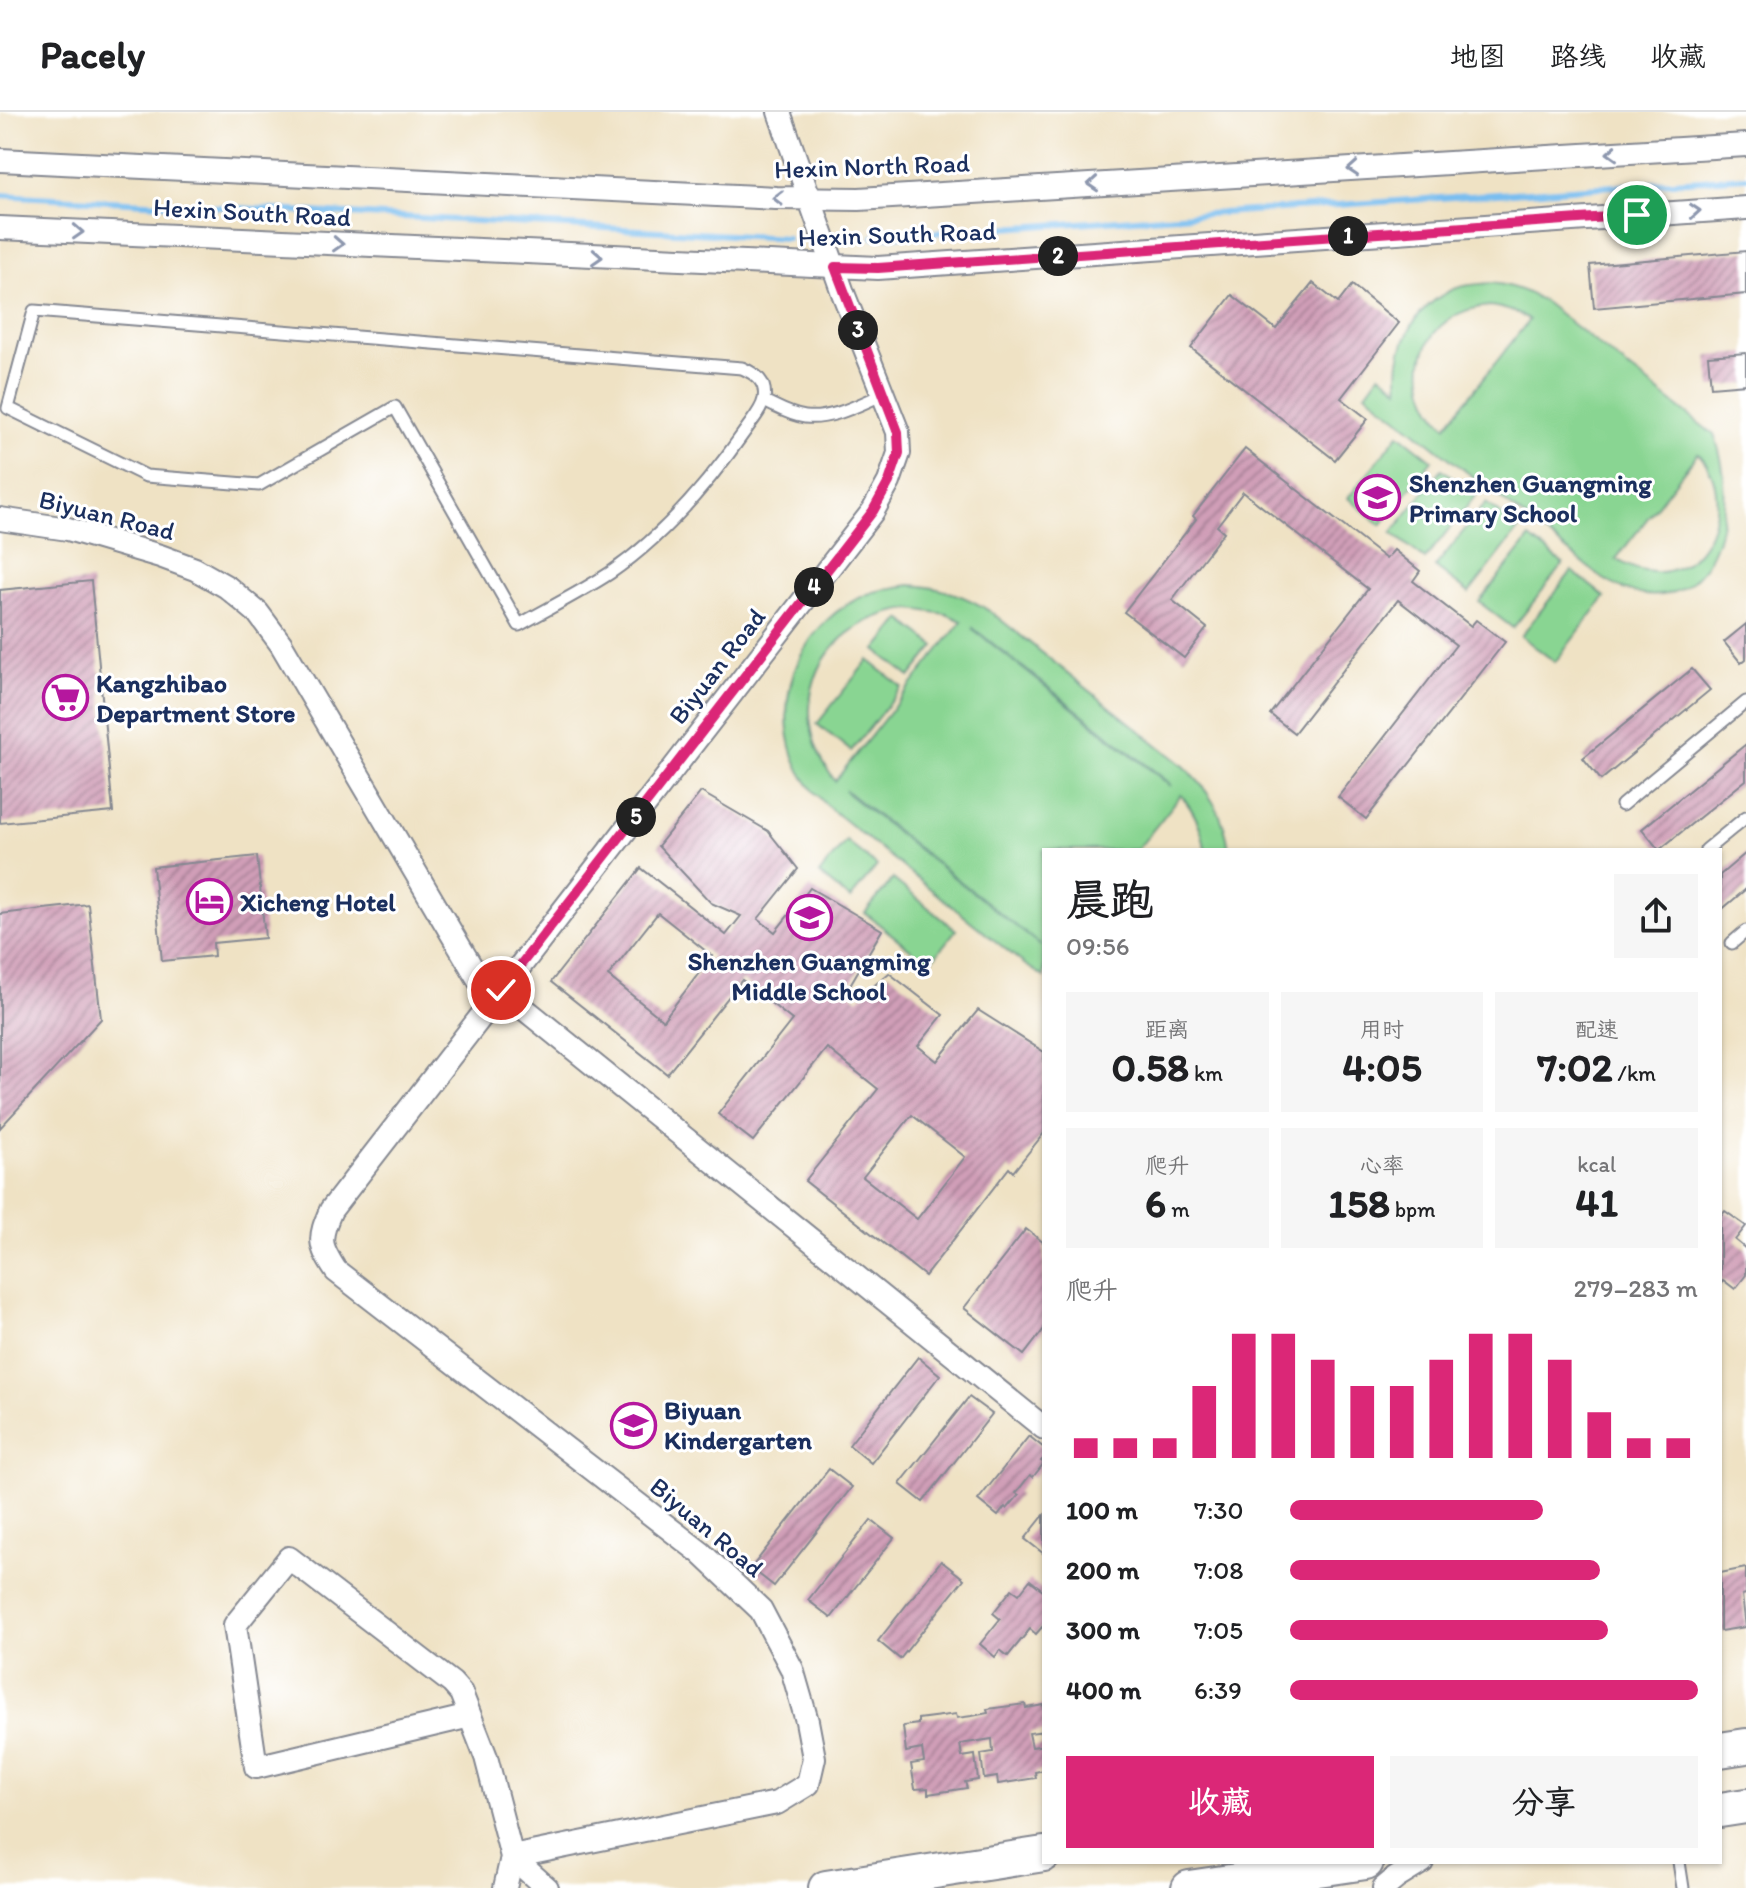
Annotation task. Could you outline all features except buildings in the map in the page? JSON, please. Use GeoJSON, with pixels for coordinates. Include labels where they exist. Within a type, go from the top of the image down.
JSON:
{"type":"FeatureCollection","features":[{"type":"Feature","properties":{"kind":"main road"},"geometry":{"type":"LineString","coordinates":[[1722,1750],[1746,1746]]}},
{"type":"Feature","properties":{"kind":"main road"},"geometry":{"type":"LineString","coordinates":[[1722,1810],[1746,1806]]}},
{"type":"Feature","properties":{"kind":"main road"},"geometry":{"type":"LineString","coordinates":[[826,1888],[1042,1854]]}},
{"type":"Feature","properties":{"kind":"main road"},"geometry":{"type":"LineString","coordinates":[[1216,1886],[1354,1864]]}},
{"type":"Feature","properties":{"kind":"street","name":"Biyuan Road"},"geometry":{"type":"LineString","coordinates":[[512,1857],[777,1803],[808,1784],[814,1758],[792,1669],[761,1610],[701,1553],[336,1271],[324,1252],[321,1232],[331,1210],[873,511],[889,482],[899,453],[898,432],[779,112]]}},
{"type":"Feature","properties":{"kind":"street","name":"Hexin North Road"},"geometry":{"type":"LineString","coordinates":[[0,160],[811,199],[890,197],[1746,145]]}},
{"type":"Feature","properties":{"kind":"street","name":"Hexin South Road"},"geometry":{"type":"LineString","coordinates":[[0,228],[878,268],[1746,208]]}},
{"type":"Feature","properties":{"kind":"street","name":"Biyuan Road"},"geometry":{"type":"LineString","coordinates":[[0,519],[68,529],[160,556],[195,569],[227,587],[258,613],[281,644],[497,996]]}},
{"type":"Feature","properties":{"kind":"street"},"geometry":{"type":"LineString","coordinates":[[497,996],[1042,1426]]}},
{"type":"Feature","properties":{"kind":"street"},"geometry":{"type":"LineString","coordinates":[[470,1716],[256,1767],[235,1625],[289,1558],[452,1683],[461,1693],[470,1716],[486,1757],[512,1857],[505,1888]]}},
{"type":"Feature","properties":{"kind":"street"},"geometry":{"type":"LineString","coordinates":[[512,1857],[547,1888]]}},
{"type":"Feature","properties":{"kind":"street"},"geometry":{"type":"LineString","coordinates":[[1384,1888],[1419,1864]]}},
{"type":"Feature","properties":{"kind":"lane"},"geometry":{"type":"LineString","coordinates":[[34,311],[742,368],[756,374],[764,386],[764,401],[725,461],[690,502],[652,539],[610,573],[519,625],[395,407],[259,485],[146,476],[8,408],[34,311]]}},
{"type":"Feature","properties":{"kind":"lane"},"geometry":{"type":"LineString","coordinates":[[764,401],[788,413],[823,417],[884,394]]}},
{"type":"Feature","properties":{"kind":"lane"},"geometry":{"type":"LineString","coordinates":[[1622,805],[1746,702]]}},
{"type":"Feature","properties":{"kind":"lane"},"geometry":{"type":"LineString","coordinates":[[1708,848],[1746,817]]}},
{"type":"Feature","properties":{"kind":"lane"},"geometry":{"type":"LineString","coordinates":[[1732,943],[1746,931]]}},
{"type":"Feature","properties":{"kind":"lane"},"geometry":{"type":"LineString","coordinates":[[1679,1864],[1683,1888]]}},
{"type":"Feature","properties":{"kind":"green space"},"geometry":{"type":"Polygon","coordinates":[[[1487,283],[1512,287],[1543,301],[1714,435],[1723,467],[1724,501],[1720,533],[1708,561],[1691,582],[1667,594],[1637,594],[1602,578],[1366,393],[1380,374],[1399,389],[1403,344],[1428,306],[1454,289],[1487,283]],[[1490,306],[1467,310],[1448,320],[1434,333],[1425,350],[1422,368],[1424,388],[1432,408],[1446,426],[1529,320],[1490,306]],[[1698,453],[1616,559],[1644,571],[1668,571],[1689,561],[1704,544],[1714,522],[1716,498],[1711,474],[1698,453]]]}},
{"type":"Feature","properties":{"kind":"green space"},"geometry":{"type":"Polygon","coordinates":[[[1399,434],[1432,460],[1381,525],[1348,498],[1399,434]]]}},
{"type":"Feature","properties":{"kind":"green space"},"geometry":{"type":"Polygon","coordinates":[[[1442,469],[1476,495],[1425,559],[1392,533],[1442,469]]]}},
{"type":"Feature","properties":{"kind":"green space"},"geometry":{"type":"Polygon","coordinates":[[[1486,503],[1519,529],[1469,593],[1435,567],[1486,503]]]}},
{"type":"Feature","properties":{"kind":"green space"},"geometry":{"type":"Polygon","coordinates":[[[1530,538],[1563,564],[1513,628],[1479,602],[1530,538]]]}},
{"type":"Feature","properties":{"kind":"green space"},"geometry":{"type":"Polygon","coordinates":[[[1572,571],[1605,597],[1555,662],[1521,636],[1572,571]]]}},
{"type":"Feature","properties":{"kind":"green space"},"geometry":{"type":"Polygon","coordinates":[[[910,585],[943,590],[991,612],[1183,765],[1214,803],[1224,825],[1229,848],[1205,848],[1197,821],[1181,795],[1139,848],[1042,848],[1042,976],[1024,964],[833,811],[810,787],[794,757],[788,732],[787,708],[799,660],[826,621],[846,606],[884,589],[910,585]],[[911,609],[879,616],[853,630],[832,648],[818,671],[811,697],[811,724],[819,753],[835,781],[962,621],[946,614],[911,609]],[[973,629],[1171,786],[1168,782],[973,629]],[[845,790],[848,794],[1041,946],[845,790]]]}},
{"type":"Feature","properties":{"kind":"green space"},"geometry":{"type":"Polygon","coordinates":[[[901,619],[935,646],[910,677],[876,650],[901,619]]]}},
{"type":"Feature","properties":{"kind":"green space"},"geometry":{"type":"Polygon","coordinates":[[[868,660],[902,687],[851,751],[817,724],[868,660]]]}},
{"type":"Feature","properties":{"kind":"green space"},"geometry":{"type":"Polygon","coordinates":[[[846,841],[877,866],[850,899],[819,874],[846,841]]]}},
{"type":"Feature","properties":{"kind":"green space"},"geometry":{"type":"Polygon","coordinates":[[[893,879],[956,930],[929,964],[865,913],[893,879]]]}},
{"type":"Feature","properties":{"kind":"waterway"},"geometry":{"type":"LineString","coordinates":[[873,237],[1746,177]]}},
{"type":"Feature","properties":{"kind":"waterway"},"geometry":{"type":"LineString","coordinates":[[0,195],[787,238]]}},
{"type":"Feature","properties":{"kind":"place","name":"Shenzhen Guangming Primary School"},"geometry":{"type":"Point","coordinates":[1378,498]}},
{"type":"Feature","properties":{"kind":"place","name":"Kangzhibao Department Store"},"geometry":{"type":"Point","coordinates":[65,698]}},
{"type":"Feature","properties":{"kind":"place","name":"Xicheng Hotel"},"geometry":{"type":"Point","coordinates":[209,902]}},
{"type":"Feature","properties":{"kind":"place","name":"Shenzhen Guangming Middle School"},"geometry":{"type":"Point","coordinates":[809,918]}},
{"type":"Feature","properties":{"kind":"place","name":"Biyuan Kindergarten"},"geometry":{"type":"Point","coordinates":[633,1425]}},
{"type":"Feature","properties":{"kind":"route"},"geometry":{"type":"LineString","coordinates":[[501,990],[873,511],[889,482],[899,453],[898,432],[835,267],[878,268],[1637,215]]}}]}
